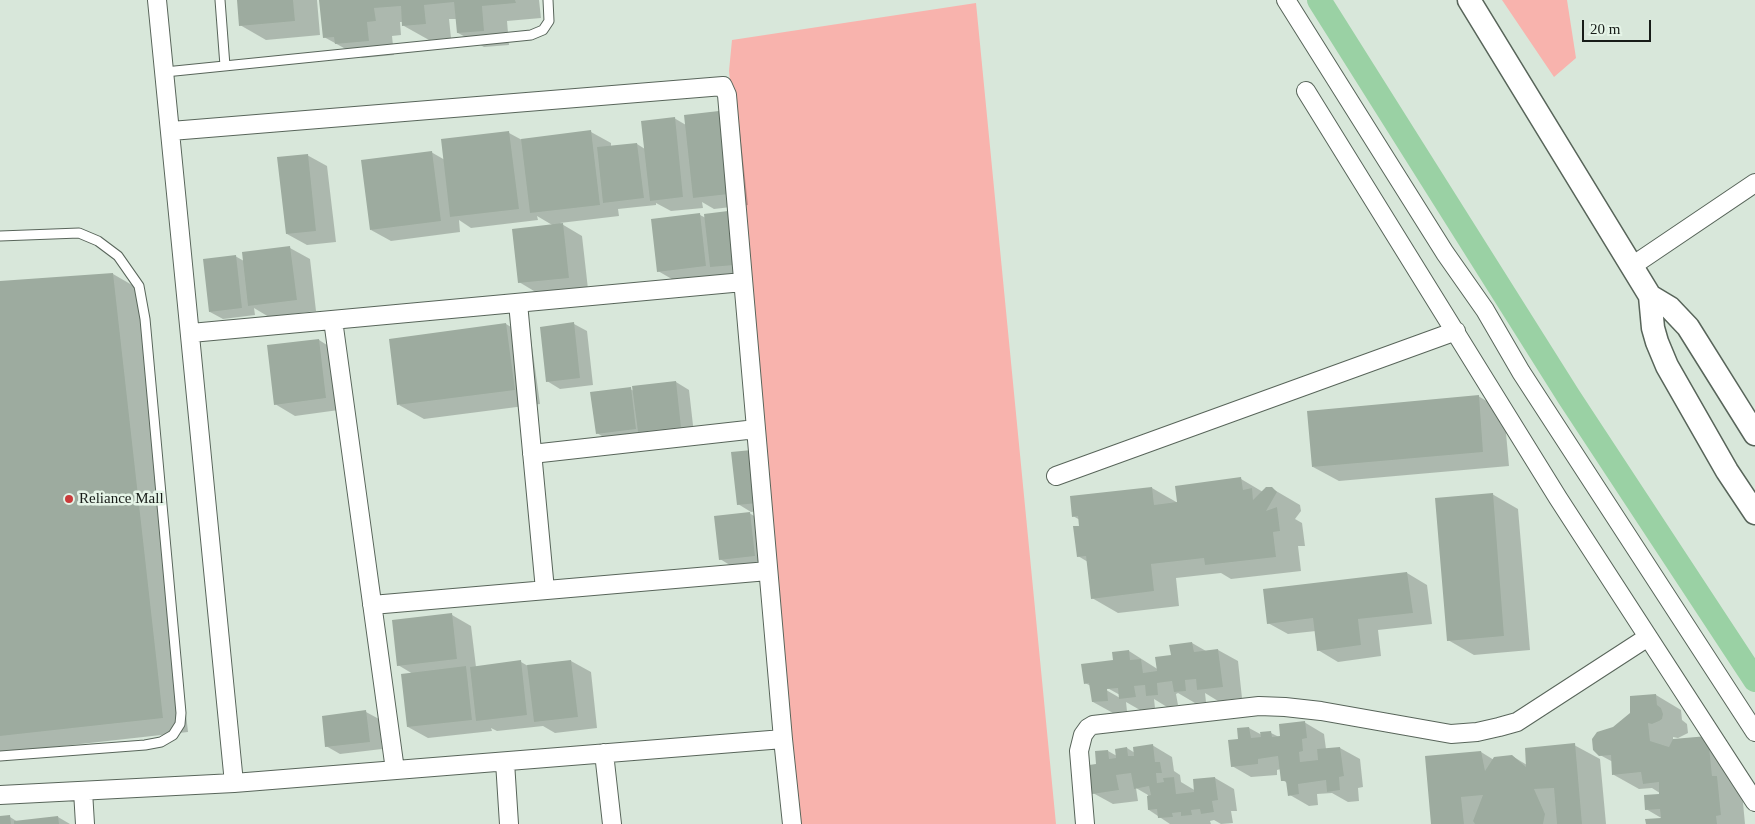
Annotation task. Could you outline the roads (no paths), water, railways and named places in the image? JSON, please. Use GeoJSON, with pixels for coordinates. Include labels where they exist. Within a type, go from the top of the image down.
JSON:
{"type":"FeatureCollection","features":[{"type":"Feature","properties":{"kind":"street"},"geometry":{"type":"LineString","coordinates":[[157,0],[234,783]]}},
{"type":"Feature","properties":{"kind":"street"},"geometry":{"type":"LineString","coordinates":[[1286,0],[1445,253],[1485,310],[1521,372],[1755,732]]}},
{"type":"Feature","properties":{"kind":"street"},"geometry":{"type":"LineString","coordinates":[[1469,0],[1650,296],[1653,328],[1667,366],[1727,470],[1755,513]]}},
{"type":"Feature","properties":{"kind":"street"},"geometry":{"type":"LineString","coordinates":[[171,131],[723,86],[727,95],[792,824]]}},
{"type":"Feature","properties":{"kind":"street"},"geometry":{"type":"LineString","coordinates":[[1306,91],[1558,498],[1755,802]]}},
{"type":"Feature","properties":{"kind":"street"},"geometry":{"type":"LineString","coordinates":[[1632,266],[1755,183]]}},
{"type":"Feature","properties":{"kind":"street"},"geometry":{"type":"LineString","coordinates":[[191,333],[743,282]]}},
{"type":"Feature","properties":{"kind":"street"},"geometry":{"type":"LineString","coordinates":[[1650,296],[1670,308],[1688,327],[1755,434]]}},
{"type":"Feature","properties":{"kind":"street"},"geometry":{"type":"LineString","coordinates":[[518,303],[545,590]]}},
{"type":"Feature","properties":{"kind":"street"},"geometry":{"type":"LineString","coordinates":[[333,320],[395,770]]}},
{"type":"Feature","properties":{"kind":"street"},"geometry":{"type":"LineString","coordinates":[[1056,476],[1456,331]]}},
{"type":"Feature","properties":{"kind":"street"},"geometry":{"type":"LineString","coordinates":[[532,454],[756,429]]}},
{"type":"Feature","properties":{"kind":"street"},"geometry":{"type":"LineString","coordinates":[[372,605],[768,571]]}},
{"type":"Feature","properties":{"kind":"street"},"geometry":{"type":"LineString","coordinates":[[1085,824],[1079,751],[1083,735],[1093,724],[1259,706],[1320,711],[1452,734],[1477,732],[1517,722],[1648,636]]}},
{"type":"Feature","properties":{"kind":"street"},"geometry":{"type":"LineString","coordinates":[[0,795],[234,783],[783,739]]}},
{"type":"Feature","properties":{"kind":"street"},"geometry":{"type":"LineString","coordinates":[[604,754],[612,824]]}},
{"type":"Feature","properties":{"kind":"street"},"geometry":{"type":"LineString","coordinates":[[505,762],[509,824]]}},
{"type":"Feature","properties":{"kind":"street"},"geometry":{"type":"LineString","coordinates":[[83,791],[85,824]]}},
{"type":"Feature","properties":{"kind":"lane"},"geometry":{"type":"LineString","coordinates":[[220,0],[225,66]]}},
{"type":"Feature","properties":{"kind":"lane"},"geometry":{"type":"LineString","coordinates":[[165,72],[531,35],[543,30],[549,21],[548,0]]}},
{"type":"Feature","properties":{"kind":"lane"},"geometry":{"type":"LineString","coordinates":[[0,236],[79,233],[98,241],[118,256],[139,286],[145,319],[181,713],[180,724],[173,735],[161,742],[145,746],[0,756]]}},
{"type":"Feature","properties":{"kind":"waterway"},"geometry":{"type":"LineString","coordinates":[[1319,0],[1569,397],[1755,680]]}},
{"type":"Feature","properties":{"kind":"place","name":"Reliance Mall"},"geometry":{"type":"Point","coordinates":[69,499]}}]}
